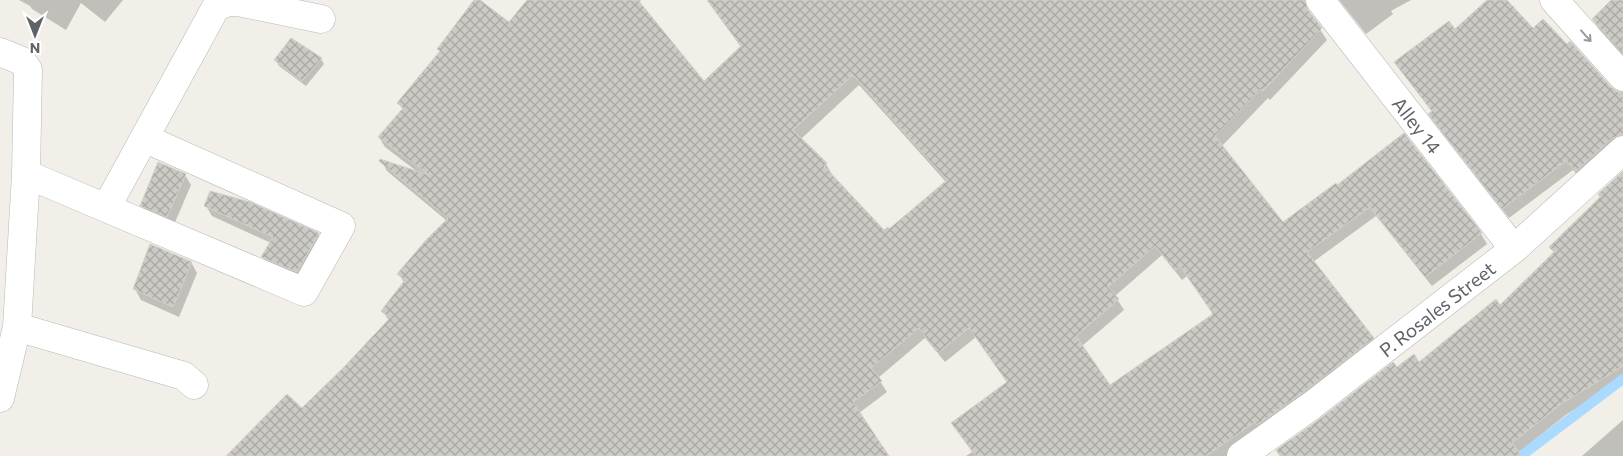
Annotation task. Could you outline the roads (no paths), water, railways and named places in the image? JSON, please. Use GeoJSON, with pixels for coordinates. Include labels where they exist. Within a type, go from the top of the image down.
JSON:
{"type":"FeatureCollection","features":[{"type":"Feature","properties":{"kind":"street","name":"Alley 14"},"geometry":{"type":"LineString","coordinates":[[1320,0],[1514,249]]}},
{"type":"Feature","properties":{"kind":"street"},"geometry":{"type":"LineString","coordinates":[[1554,0],[1623,76]]}},
{"type":"Feature","properties":{"kind":"street"},"geometry":{"type":"LineString","coordinates":[[106,208],[216,7],[228,1],[238,2],[321,19]]}},
{"type":"Feature","properties":{"kind":"street"},"geometry":{"type":"LineString","coordinates":[[0,52],[22,60],[28,70],[26,174],[11,232],[17,327],[0,398]]}},
{"type":"Feature","properties":{"kind":"street"},"geometry":{"type":"LineString","coordinates":[[26,174],[304,292],[340,226],[144,138]]}},
{"type":"Feature","properties":{"kind":"street","name":"P. Rosales Street"},"geometry":{"type":"LineString","coordinates":[[1241,456],[1311,406],[1514,249],[1623,150]]}},
{"type":"Feature","properties":{"kind":"street"},"geometry":{"type":"LineString","coordinates":[[17,327],[184,376],[194,385]]}},
{"type":"Feature","properties":{"kind":"waterway"},"geometry":{"type":"LineString","coordinates":[[1521,456],[1623,379]]}}]}
